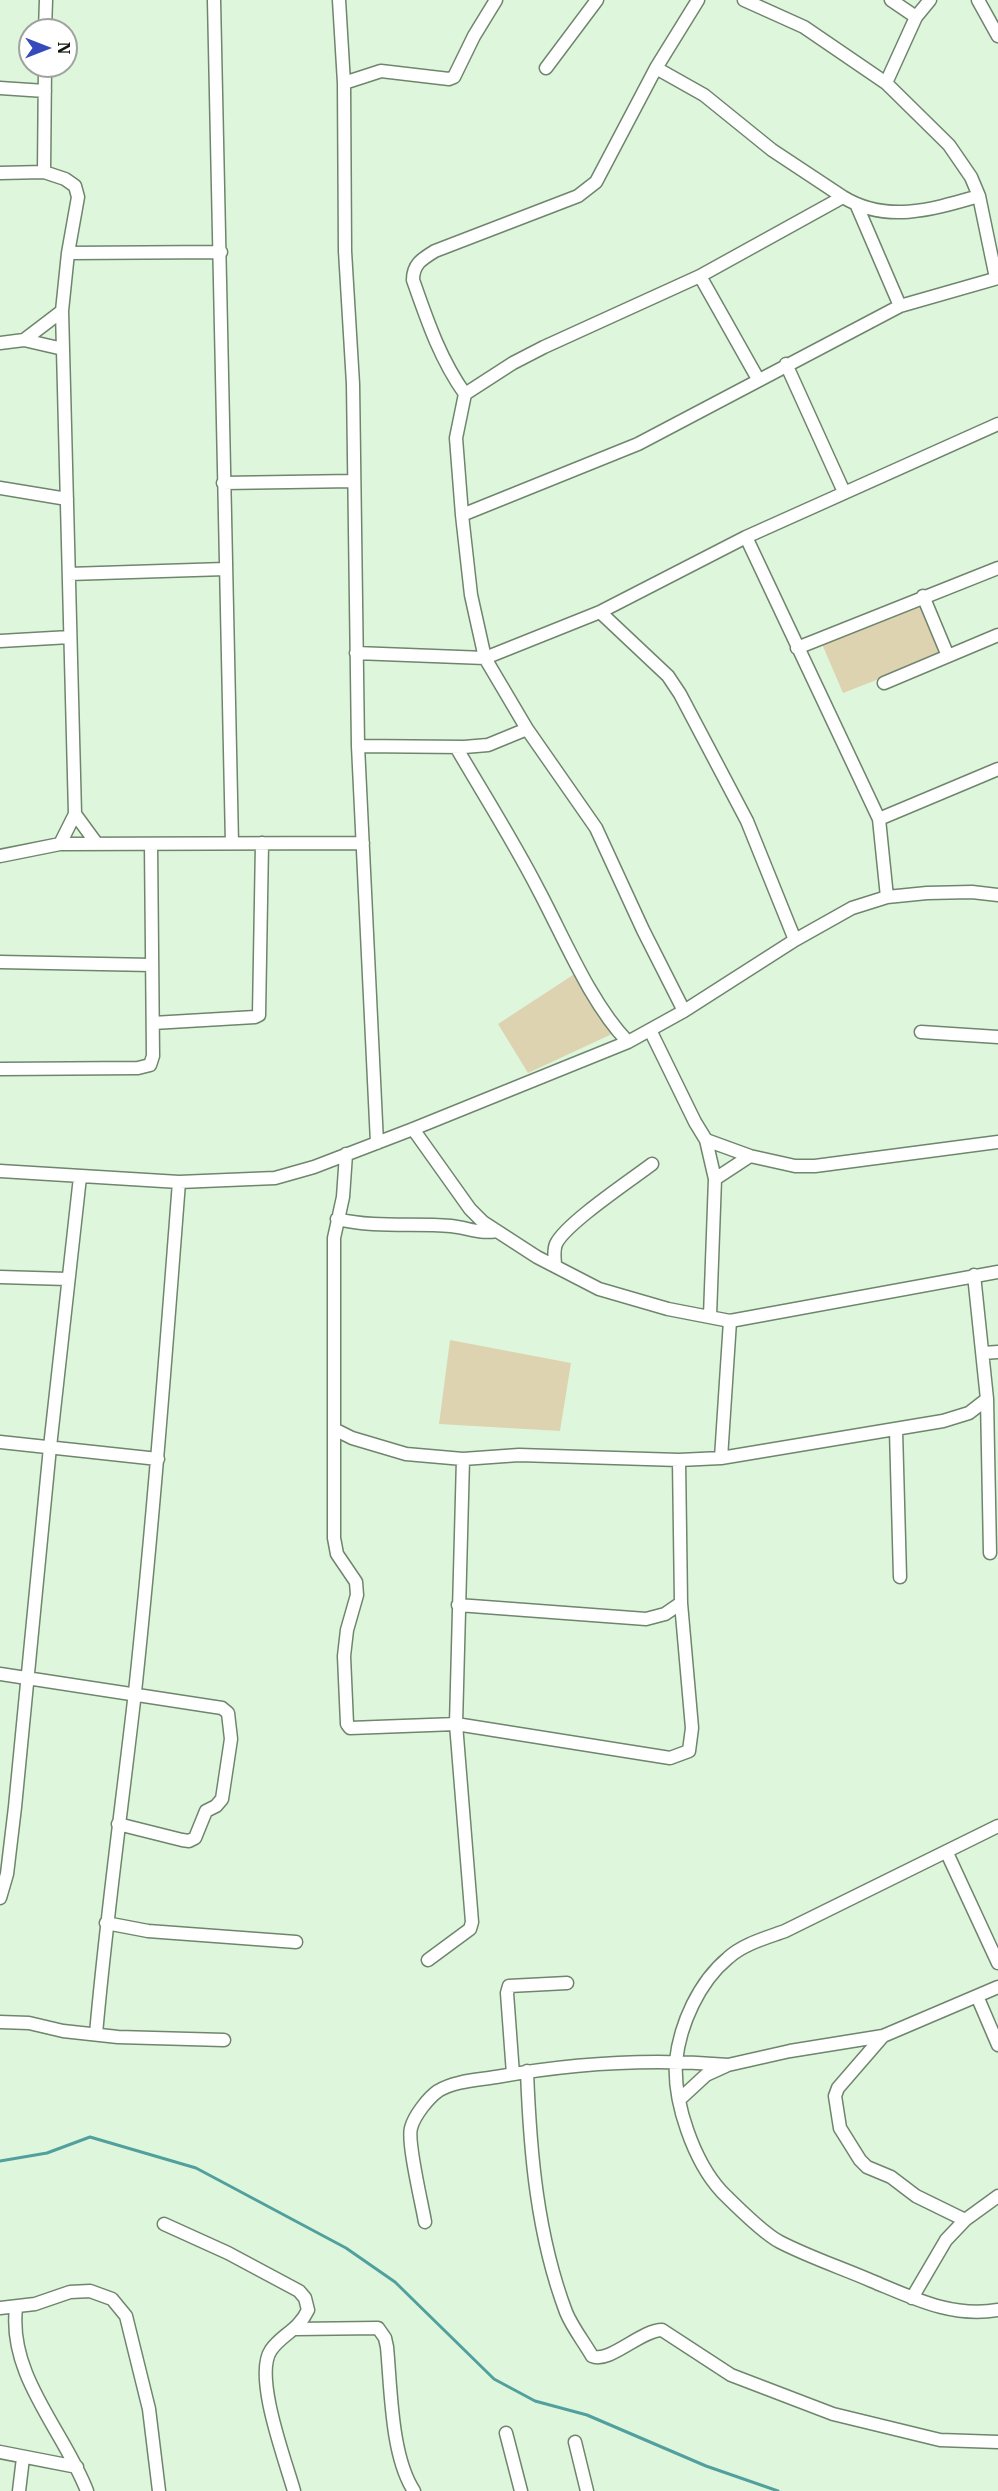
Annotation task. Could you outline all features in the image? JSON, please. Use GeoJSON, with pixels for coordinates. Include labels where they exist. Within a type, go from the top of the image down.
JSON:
{"type":"FeatureCollection","features":[{"type":"Feature","properties":{"kind":"street"},"geometry":{"type":"LineString","coordinates":[[45,18],[46,0]]}},
{"type":"Feature","properties":{"kind":"street"},"geometry":{"type":"LineString","coordinates":[[214,0],[232,843]]}},
{"type":"Feature","properties":{"kind":"street"},"geometry":{"type":"LineString","coordinates":[[339,0],[344,83],[345,251],[353,384],[358,746],[377,1143]]}},
{"type":"Feature","properties":{"kind":"street"},"geometry":{"type":"LineString","coordinates":[[344,83],[381,71],[449,79],[454,77],[474,36],[496,0]]}},
{"type":"Feature","properties":{"kind":"street"},"geometry":{"type":"LineString","coordinates":[[546,68],[597,0]]}},
{"type":"Feature","properties":{"kind":"street"},"geometry":{"type":"LineString","coordinates":[[465,394],[450,374],[440,352],[413,280],[413,270],[419,260],[435,251],[579,196],[588,190],[596,182],[656,68],[698,0]]}},
{"type":"Feature","properties":{"kind":"street"},"geometry":{"type":"LineString","coordinates":[[462,515],[638,444],[786,364],[900,306],[997,278],[979,196],[966,170],[949,145],[886,83],[804,27],[744,0]]}},
{"type":"Feature","properties":{"kind":"street"},"geometry":{"type":"LineString","coordinates":[[891,0],[916,17]]}},
{"type":"Feature","properties":{"kind":"street"},"geometry":{"type":"LineString","coordinates":[[886,83],[916,17],[930,0]]}},
{"type":"Feature","properties":{"kind":"street"},"geometry":{"type":"LineString","coordinates":[[978,0],[998,36]]}},
{"type":"Feature","properties":{"kind":"street"},"geometry":{"type":"LineString","coordinates":[[656,68],[704,95],[772,150],[857,206],[894,213],[917,213],[979,196]]}},
{"type":"Feature","properties":{"kind":"street"},"geometry":{"type":"LineString","coordinates":[[44,172],[45,78]]}},
{"type":"Feature","properties":{"kind":"street"},"geometry":{"type":"LineString","coordinates":[[0,88],[45,91]]}},
{"type":"Feature","properties":{"kind":"street"},"geometry":{"type":"LineString","coordinates":[[0,173],[44,172],[65,179],[75,186],[78,197],[68,253],[62,311],[75,814],[60,844]]}},
{"type":"Feature","properties":{"kind":"street"},"geometry":{"type":"LineString","coordinates":[[684,1011],[643,930],[596,828],[527,729],[485,657],[471,595],[456,438],[465,394],[513,363],[700,276],[843,197]]}},
{"type":"Feature","properties":{"kind":"street"},"geometry":{"type":"LineString","coordinates":[[857,206],[900,306]]}},
{"type":"Feature","properties":{"kind":"street"},"geometry":{"type":"LineString","coordinates":[[68,253],[221,252]]}},
{"type":"Feature","properties":{"kind":"street"},"geometry":{"type":"LineString","coordinates":[[700,276],[758,379]]}},
{"type":"Feature","properties":{"kind":"street"},"geometry":{"type":"LineString","coordinates":[[24,340],[62,311]]}},
{"type":"Feature","properties":{"kind":"street"},"geometry":{"type":"LineString","coordinates":[[0,343],[24,340],[63,349]]}},
{"type":"Feature","properties":{"kind":"street"},"geometry":{"type":"LineString","coordinates":[[786,364],[844,492]]}},
{"type":"Feature","properties":{"kind":"street"},"geometry":{"type":"LineString","coordinates":[[356,652],[485,657],[600,612],[746,537],[998,424]]}},
{"type":"Feature","properties":{"kind":"street"},"geometry":{"type":"LineString","coordinates":[[223,483],[353,482]]}},
{"type":"Feature","properties":{"kind":"street"},"geometry":{"type":"LineString","coordinates":[[0,488],[67,499]]}},
{"type":"Feature","properties":{"kind":"street"},"geometry":{"type":"LineString","coordinates":[[746,537],[879,819],[887,897]]}},
{"type":"Feature","properties":{"kind":"street"},"geometry":{"type":"LineString","coordinates":[[797,648],[922,596],[998,568]]}},
{"type":"Feature","properties":{"kind":"street"},"geometry":{"type":"LineString","coordinates":[[69,574],[225,569]]}},
{"type":"Feature","properties":{"kind":"street"},"geometry":{"type":"LineString","coordinates":[[922,596],[948,656]]}},
{"type":"Feature","properties":{"kind":"street"},"geometry":{"type":"LineString","coordinates":[[600,612],[668,675],[680,694],[747,820],[795,940]]}},
{"type":"Feature","properties":{"kind":"street"},"geometry":{"type":"LineString","coordinates":[[884,682],[998,635]]}},
{"type":"Feature","properties":{"kind":"street"},"geometry":{"type":"LineString","coordinates":[[0,641],[70,637]]}},
{"type":"Feature","properties":{"kind":"street"},"geometry":{"type":"LineString","coordinates":[[358,746],[488,745],[527,729]]}},
{"type":"Feature","properties":{"kind":"street"},"geometry":{"type":"LineString","coordinates":[[456,747],[523,859],[591,990],[610,1020],[628,1042]]}},
{"type":"Feature","properties":{"kind":"street"},"geometry":{"type":"LineString","coordinates":[[879,819],[998,769]]}},
{"type":"Feature","properties":{"kind":"street"},"geometry":{"type":"LineString","coordinates":[[75,814],[97,844]]}},
{"type":"Feature","properties":{"kind":"street"},"geometry":{"type":"LineString","coordinates":[[153,1023],[259,1015],[262,843]]}},
{"type":"Feature","properties":{"kind":"street"},"geometry":{"type":"LineString","coordinates":[[0,856],[60,844],[363,843]]}},
{"type":"Feature","properties":{"kind":"street"},"geometry":{"type":"LineString","coordinates":[[0,1069],[138,1068],[150,1065],[153,1056],[151,844]]}},
{"type":"Feature","properties":{"kind":"street"},"geometry":{"type":"LineString","coordinates":[[0,1171],[179,1182],[275,1178],[314,1167],[377,1143],[628,1042],[684,1011],[795,940],[852,908],[887,897],[927,892],[972,892],[998,895]]}},
{"type":"Feature","properties":{"kind":"street"},"geometry":{"type":"LineString","coordinates":[[0,962],[152,965]]}},
{"type":"Feature","properties":{"kind":"street"},"geometry":{"type":"LineString","coordinates":[[650,1030],[706,1140],[715,1179],[710,1316]]}},
{"type":"Feature","properties":{"kind":"street"},"geometry":{"type":"LineString","coordinates":[[921,1032],[998,1037]]}},
{"type":"Feature","properties":{"kind":"street"},"geometry":{"type":"LineString","coordinates":[[413,1129],[470,1209],[483,1222],[555,1266],[599,1289],[668,1309],[730,1321],[998,1272]]}},
{"type":"Feature","properties":{"kind":"street"},"geometry":{"type":"LineString","coordinates":[[706,1140],[750,1156],[795,1166],[814,1166],[998,1142]]}},
{"type":"Feature","properties":{"kind":"street"},"geometry":{"type":"LineString","coordinates":[[346,1154],[343,1197],[334,1238],[334,1538],[337,1554],[356,1582],[357,1595],[347,1630],[344,1656],[347,1724],[350,1728],[456,1724],[670,1758],[689,1751],[692,1728],[681,1603],[679,1460]]}},
{"type":"Feature","properties":{"kind":"street"},"geometry":{"type":"LineString","coordinates":[[715,1179],[750,1156]]}},
{"type":"Feature","properties":{"kind":"street"},"geometry":{"type":"LineString","coordinates":[[555,1266],[555,1246],[559,1238],[578,1220],[652,1164]]}},
{"type":"Feature","properties":{"kind":"street"},"geometry":{"type":"LineString","coordinates":[[0,1898],[7,1874],[67,1279],[80,1177]]}},
{"type":"Feature","properties":{"kind":"street"},"geometry":{"type":"LineString","coordinates":[[96,2034],[106,1923],[134,1694],[158,1459],[179,1182]]}},
{"type":"Feature","properties":{"kind":"street"},"geometry":{"type":"LineString","coordinates":[[337,1219],[376,1226],[442,1226],[483,1233],[497,1231]]}},
{"type":"Feature","properties":{"kind":"street"},"geometry":{"type":"LineString","coordinates":[[974,1275],[987,1399],[990,1553]]}},
{"type":"Feature","properties":{"kind":"street"},"geometry":{"type":"LineString","coordinates":[[0,1276],[67,1279]]}},
{"type":"Feature","properties":{"kind":"street"},"geometry":{"type":"LineString","coordinates":[[721,1458],[730,1321]]}},
{"type":"Feature","properties":{"kind":"street"},"geometry":{"type":"LineString","coordinates":[[983,1353],[998,1352]]}},
{"type":"Feature","properties":{"kind":"street"},"geometry":{"type":"LineString","coordinates":[[334,1429],[352,1438],[406,1454],[463,1459],[519,1455],[679,1460],[721,1458],[944,1421],[969,1413],[987,1399]]}},
{"type":"Feature","properties":{"kind":"street"},"geometry":{"type":"LineString","coordinates":[[896,1430],[900,1577]]}},
{"type":"Feature","properties":{"kind":"street"},"geometry":{"type":"LineString","coordinates":[[334,1452],[352,1438]]}},
{"type":"Feature","properties":{"kind":"street"},"geometry":{"type":"LineString","coordinates":[[0,1442],[158,1459]]}},
{"type":"Feature","properties":{"kind":"street"},"geometry":{"type":"LineString","coordinates":[[428,1960],[470,1929],[472,1922],[456,1724],[463,1459]]}},
{"type":"Feature","properties":{"kind":"street"},"geometry":{"type":"LineString","coordinates":[[458,1605],[646,1619],[665,1614],[681,1603]]}},
{"type":"Feature","properties":{"kind":"street"},"geometry":{"type":"LineString","coordinates":[[0,1674],[222,1708],[228,1713],[231,1739],[222,1799],[216,1806],[206,1811],[195,1838],[189,1841],[182,1840],[118,1824]]}},
{"type":"Feature","properties":{"kind":"street"},"geometry":{"type":"LineString","coordinates":[[998,1826],[947,1853],[867,1889],[785,1931],[750,1944],[729,1956],[713,1973],[694,2001],[676,2061],[680,2099],[695,2151],[717,2185],[778,2241],[912,2298],[946,2310],[985,2313],[998,2310]]}},
{"type":"Feature","properties":{"kind":"street"},"geometry":{"type":"LineString","coordinates":[[947,1853],[998,1963]]}},
{"type":"Feature","properties":{"kind":"street"},"geometry":{"type":"LineString","coordinates":[[106,1923],[148,1931],[296,1942]]}},
{"type":"Feature","properties":{"kind":"street"},"geometry":{"type":"LineString","coordinates":[[513,2074],[507,1993],[509,1986],[567,1983]]}},
{"type":"Feature","properties":{"kind":"street"},"geometry":{"type":"LineString","coordinates":[[680,2099],[706,2075],[728,2065],[790,2051],[883,2036],[998,1987]]}},
{"type":"Feature","properties":{"kind":"street"},"geometry":{"type":"LineString","coordinates":[[977,1996],[998,2045]]}},
{"type":"Feature","properties":{"kind":"street"},"geometry":{"type":"LineString","coordinates":[[0,2022],[29,2023],[63,2031],[96,2034],[224,2040]]}},
{"type":"Feature","properties":{"kind":"street"},"geometry":{"type":"LineString","coordinates":[[883,2036],[838,2088],[835,2096],[840,2128],[853,2150],[867,2167],[891,2177],[916,2196],[965,2220]]}},
{"type":"Feature","properties":{"kind":"street"},"geometry":{"type":"LineString","coordinates":[[425,2222],[411,2128],[422,2109],[438,2091],[457,2084],[528,2071],[599,2064],[676,2061],[728,2065]]}},
{"type":"Feature","properties":{"kind":"street"},"geometry":{"type":"LineString","coordinates":[[528,2071],[530,2141],[542,2219],[567,2314],[592,2356],[596,2358],[606,2356],[647,2332],[662,2330],[730,2375],[833,2414],[940,2440],[998,2442]]}},
{"type":"Feature","properties":{"kind":"street"},"geometry":{"type":"LineString","coordinates":[[912,2298],[945,2240],[965,2220],[998,2196]]}},
{"type":"Feature","properties":{"kind":"street"},"geometry":{"type":"LineString","coordinates":[[164,2224],[228,2253],[299,2290],[305,2298],[308,2310],[302,2322],[270,2351],[267,2365],[267,2389],[277,2439],[294,2491]]}},
{"type":"Feature","properties":{"kind":"street"},"geometry":{"type":"LineString","coordinates":[[0,2308],[16,2308],[70,2292],[90,2291],[112,2299],[126,2316],[149,2409],[159,2491]]}},
{"type":"Feature","properties":{"kind":"street"},"geometry":{"type":"LineString","coordinates":[[16,2308],[14,2325],[20,2360],[77,2467],[87,2491]]}},
{"type":"Feature","properties":{"kind":"street"},"geometry":{"type":"LineString","coordinates":[[295,2329],[378,2328],[382,2333],[387,2347],[399,2456],[407,2481],[414,2491]]}},
{"type":"Feature","properties":{"kind":"street"},"geometry":{"type":"LineString","coordinates":[[506,2433],[520,2491]]}},
{"type":"Feature","properties":{"kind":"street"},"geometry":{"type":"LineString","coordinates":[[575,2442],[587,2491]]}},
{"type":"Feature","properties":{"kind":"street"},"geometry":{"type":"LineString","coordinates":[[0,2452],[77,2467]]}},
{"type":"Feature","properties":{"kind":"street"},"geometry":{"type":"LineString","coordinates":[[19,2491],[23,2458]]}},
{"type":"Feature","properties":{"kind":"shaded area"},"geometry":{"type":"Polygon","coordinates":[[[925,604],[943,654],[843,693],[822,644],[925,604]]]}},
{"type":"Feature","properties":{"kind":"shaded area"},"geometry":{"type":"Polygon","coordinates":[[[576,973],[612,1034],[528,1073],[498,1024],[576,973]]]}},
{"type":"Feature","properties":{"kind":"shaded area"},"geometry":{"type":"Polygon","coordinates":[[[450,1340],[571,1363],[560,1431],[439,1424],[450,1340]]]}},
{"type":"Feature","properties":{"kind":"waterway"},"geometry":{"type":"LineString","coordinates":[[0,2161],[47,2153],[90,2137],[196,2168],[346,2248],[395,2282],[494,2379],[535,2401],[587,2415],[706,2466],[778,2491]]}}]}
